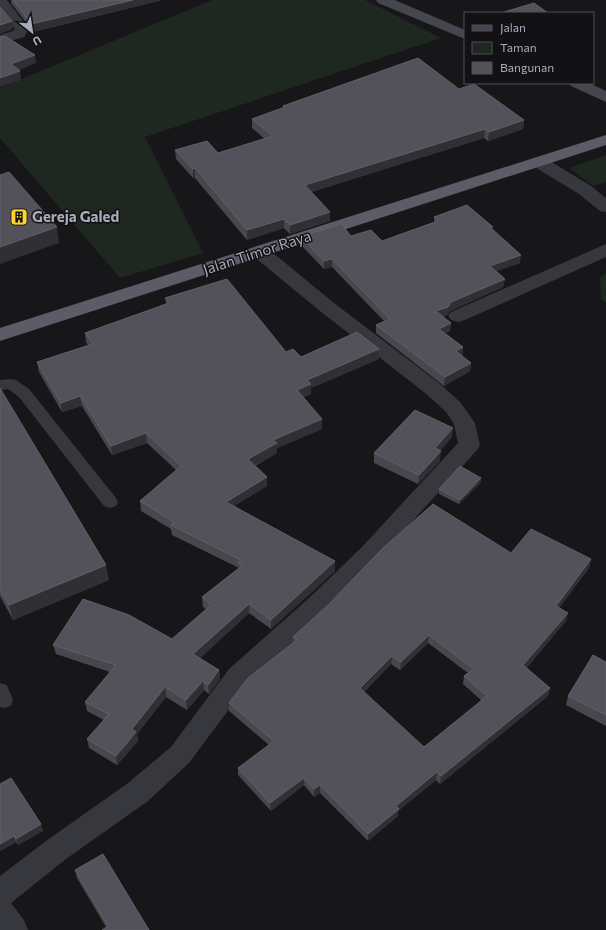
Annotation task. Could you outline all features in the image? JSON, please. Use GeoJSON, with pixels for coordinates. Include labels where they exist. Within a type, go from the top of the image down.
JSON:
{"type":"FeatureCollection","features":[{"type":"Feature","properties":{"kind":"highway","name":"Jalan Timor Raya"},"geometry":{"type":"LineString","coordinates":[[0,335],[606,140]]}},
{"type":"Feature","properties":{"kind":"main road"},"geometry":{"type":"LineString","coordinates":[[382,0],[464,35]]}},
{"type":"Feature","properties":{"kind":"main road"},"geometry":{"type":"LineString","coordinates":[[579,84],[606,97]]}},
{"type":"Feature","properties":{"kind":"street"},"geometry":{"type":"LineString","coordinates":[[0,1],[22,29],[19,34],[0,40]]}},
{"type":"Feature","properties":{"kind":"street"},"geometry":{"type":"LineString","coordinates":[[539,162],[585,190],[606,207]]}},
{"type":"Feature","properties":{"kind":"street"},"geometry":{"type":"LineString","coordinates":[[458,316],[606,250]]}},
{"type":"Feature","properties":{"kind":"street"},"geometry":{"type":"LineString","coordinates":[[0,894],[56,850],[138,792],[180,755],[238,677],[318,605],[370,553],[469,445],[464,423],[453,407],[432,388],[260,252]]}},
{"type":"Feature","properties":{"kind":"street"},"geometry":{"type":"LineString","coordinates":[[0,912],[13,930]]}},
{"type":"Feature","properties":{"kind":"lane"},"geometry":{"type":"LineString","coordinates":[[0,385],[11,384],[24,393],[110,502]]}},
{"type":"Feature","properties":{"kind":"green space"},"geometry":{"type":"Polygon","coordinates":[[[212,0],[365,0],[441,38],[145,137],[203,253],[120,278],[0,138],[0,88],[212,0]]]}},
{"type":"Feature","properties":{"kind":"green space"},"geometry":{"type":"Polygon","coordinates":[[[606,155],[606,182],[593,186],[569,168],[606,155]]]}},
{"type":"Feature","properties":{"kind":"green space"},"geometry":{"type":"Polygon","coordinates":[[[606,273],[606,303],[601,299],[600,278],[606,273]]]}},
{"type":"Feature","properties":{"kind":"building"},"geometry":{"type":"Polygon","coordinates":[[[13,0],[133,0],[27,25],[29,21],[13,0]]]}},
{"type":"Feature","properties":{"kind":"building"},"geometry":{"type":"Polygon","coordinates":[[[534,3],[547,12],[504,12],[534,3]]]}},
{"type":"Feature","properties":{"kind":"building"},"geometry":{"type":"Polygon","coordinates":[[[0,7],[12,21],[0,25],[0,7]]]}},
{"type":"Feature","properties":{"kind":"building"},"geometry":{"type":"Polygon","coordinates":[[[5,36],[35,55],[11,64],[20,71],[0,78],[0,37],[5,36]]]}},
{"type":"Feature","properties":{"kind":"building"},"geometry":{"type":"Polygon","coordinates":[[[418,58],[459,89],[474,84],[524,120],[489,132],[485,129],[305,185],[330,212],[290,225],[284,219],[247,230],[195,168],[193,169],[175,150],[207,141],[218,153],[273,136],[252,119],[285,107],[283,106],[418,58]]]}},
{"type":"Feature","properties":{"kind":"building","name":"Gereja Galed"},"geometry":{"type":"Polygon","coordinates":[[[9,172],[57,227],[0,247],[0,175],[9,172]]]}},
{"type":"Feature","properties":{"kind":"building"},"geometry":{"type":"Polygon","coordinates":[[[467,205],[493,227],[491,228],[521,255],[490,266],[505,279],[451,302],[448,307],[436,311],[451,323],[439,329],[463,347],[456,351],[471,363],[445,377],[376,325],[390,319],[332,259],[324,261],[301,237],[341,224],[351,236],[371,230],[382,241],[438,221],[434,217],[467,205]]]}},
{"type":"Feature","properties":{"kind":"building"},"geometry":{"type":"Polygon","coordinates":[[[227,279],[286,352],[293,349],[301,357],[357,332],[379,349],[307,380],[311,384],[297,390],[322,419],[273,440],[277,443],[248,459],[267,477],[226,502],[335,561],[271,620],[249,604],[193,654],[219,670],[208,685],[203,681],[186,700],[165,687],[132,729],[136,732],[116,756],[87,739],[109,714],[85,702],[116,665],[53,645],[83,599],[129,615],[172,639],[211,605],[202,597],[243,565],[238,563],[241,560],[171,525],[174,522],[140,501],[181,466],[146,433],[111,446],[80,396],[61,403],[37,362],[93,344],[85,333],[169,303],[165,298],[227,279]]]}},
{"type":"Feature","properties":{"kind":"building"},"geometry":{"type":"Polygon","coordinates":[[[0,388],[106,565],[9,605],[0,589],[0,388]]]}},
{"type":"Feature","properties":{"kind":"building"},"geometry":{"type":"Polygon","coordinates":[[[415,410],[453,428],[435,448],[441,451],[419,475],[374,453],[415,410]]]}},
{"type":"Feature","properties":{"kind":"building"},"geometry":{"type":"Polygon","coordinates":[[[460,466],[481,478],[460,500],[439,489],[460,466]]]}},
{"type":"Feature","properties":{"kind":"building"},"geometry":{"type":"Polygon","coordinates":[[[433,504],[511,553],[531,529],[591,559],[556,606],[568,613],[523,665],[550,688],[441,776],[437,772],[396,806],[399,809],[368,834],[320,785],[314,789],[304,778],[270,803],[238,768],[274,741],[229,703],[248,678],[297,640],[293,637],[328,605],[382,549],[433,504]],[[429,635],[401,662],[392,656],[360,688],[424,747],[487,696],[464,676],[474,669],[429,635]]]}},
{"type":"Feature","properties":{"kind":"building"},"geometry":{"type":"Polygon","coordinates":[[[593,655],[606,662],[606,715],[568,696],[593,655]]]}},
{"type":"Feature","properties":{"kind":"building"},"geometry":{"type":"Polygon","coordinates":[[[11,778],[41,824],[16,839],[14,836],[0,844],[0,784],[11,778]]]}},
{"type":"Feature","properties":{"kind":"building"},"geometry":{"type":"Polygon","coordinates":[[[103,854],[149,930],[102,930],[108,926],[75,870],[103,854]]]}},
{"type":"Feature","properties":{"kind":"place","name":"Gereja Galed"},"geometry":{"type":"Point","coordinates":[19,217]}}]}
